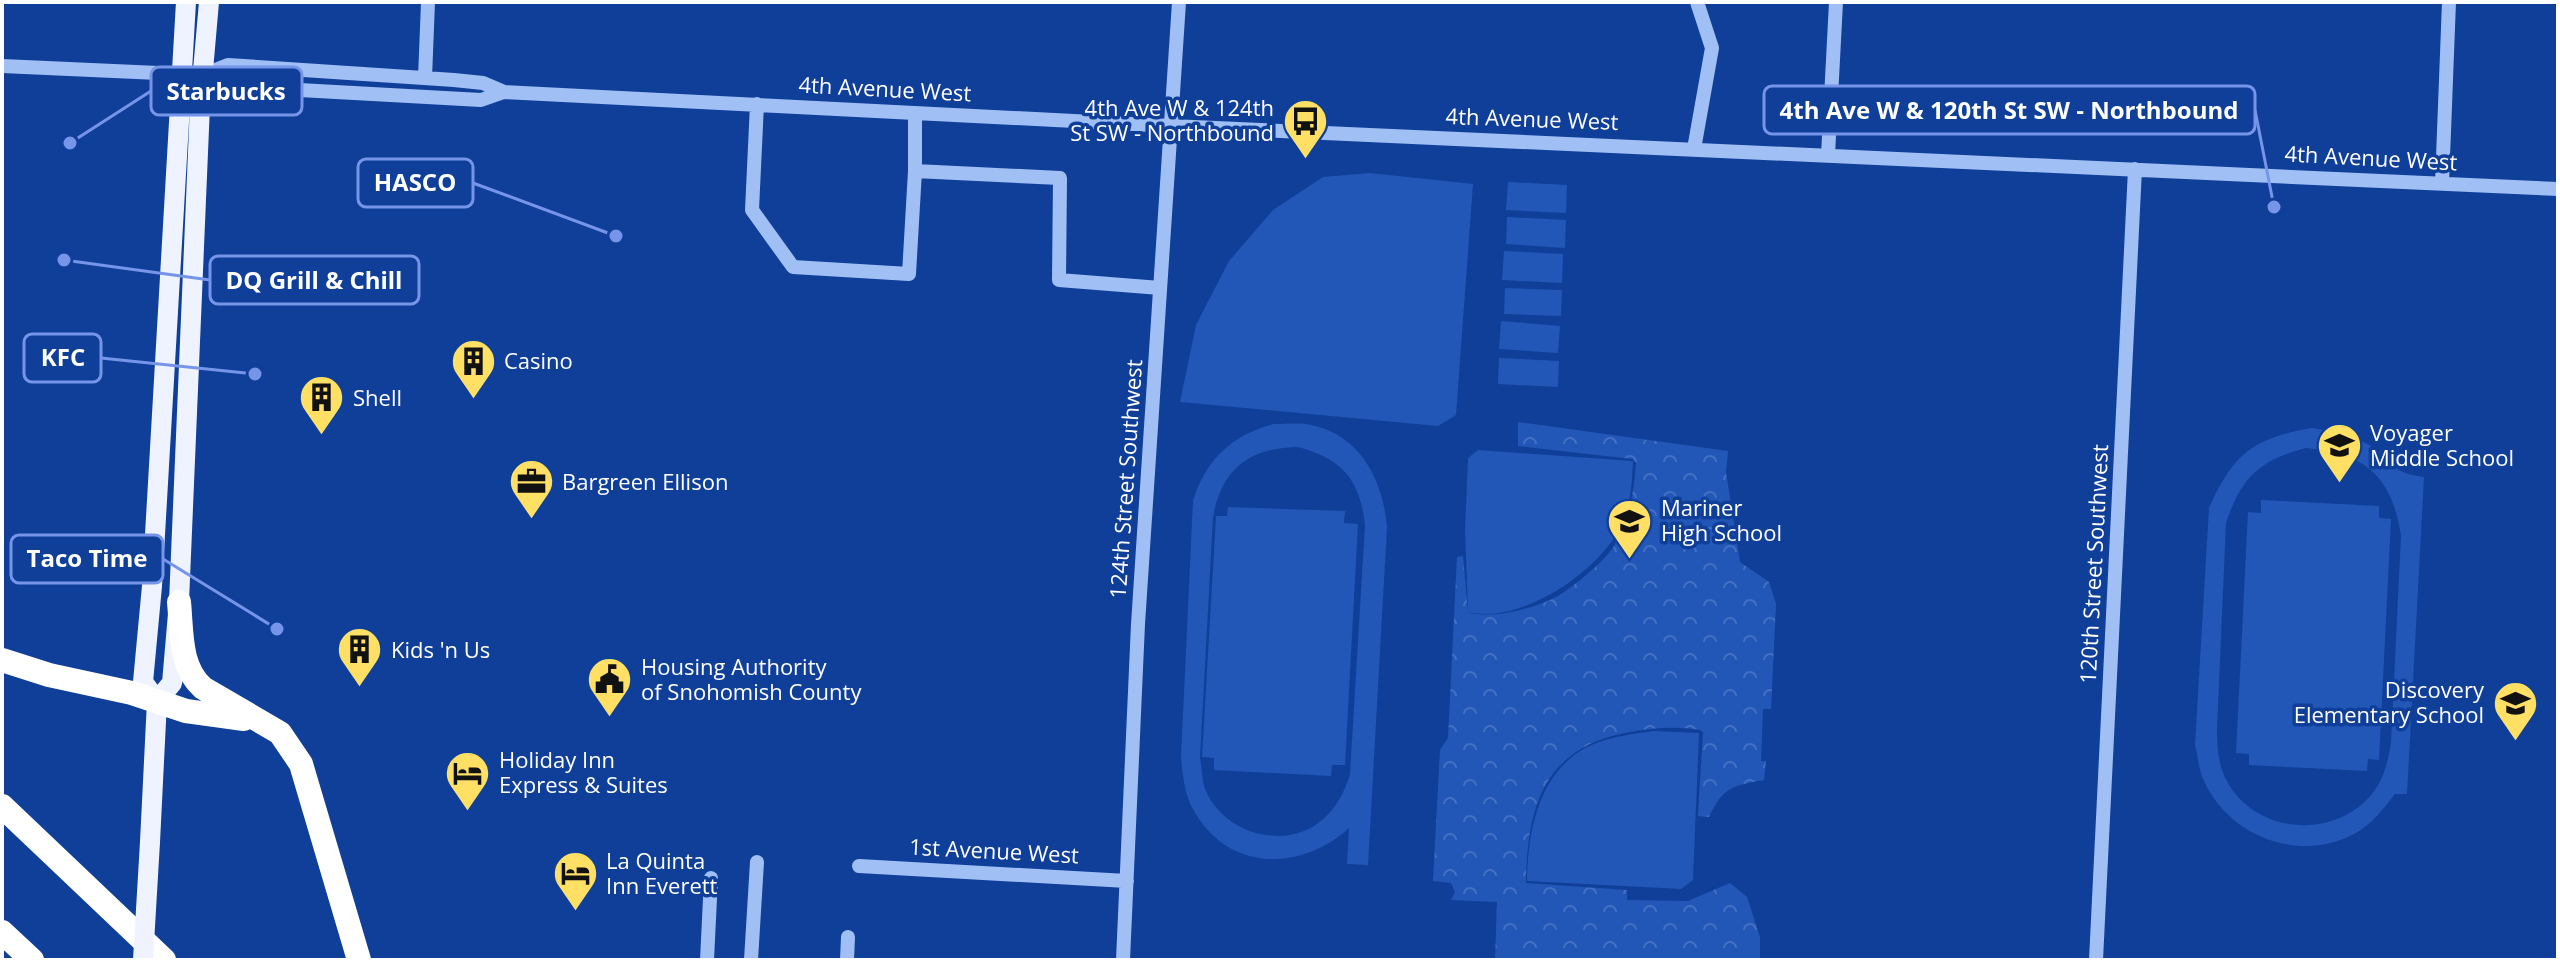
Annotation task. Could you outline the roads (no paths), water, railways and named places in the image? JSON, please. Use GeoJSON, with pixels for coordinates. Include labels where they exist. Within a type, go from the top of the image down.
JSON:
{"type":"FeatureCollection","features":[{"type":"Feature","properties":{"kind":"highway"},"geometry":{"type":"LineString","coordinates":[[179,602],[184,658],[193,679],[280,733],[301,764],[359,960]]}},
{"type":"Feature","properties":{"kind":"highway"},"geometry":{"type":"LineString","coordinates":[[2,660],[186,711],[262,722]]}},
{"type":"Feature","properties":{"kind":"highway"},"geometry":{"type":"LineString","coordinates":[[2,806],[164,960]]}},
{"type":"Feature","properties":{"kind":"highway"},"geometry":{"type":"LineString","coordinates":[[2,932],[32,960]]}},
{"type":"Feature","properties":{"kind":"main road"},"geometry":{"type":"LineString","coordinates":[[157,701],[143,682],[152,586],[186,2]]}},
{"type":"Feature","properties":{"kind":"main road"},"geometry":{"type":"LineString","coordinates":[[143,960],[157,701],[172,683],[179,602],[209,2]]}},
{"type":"Feature","properties":{"kind":"street"},"geometry":{"type":"LineString","coordinates":[[425,78],[428,2]]}},
{"type":"Feature","properties":{"kind":"street","name":"124th Street Southwest"},"geometry":{"type":"LineString","coordinates":[[1123,960],[1138,624],[1179,2]]}},
{"type":"Feature","properties":{"kind":"street"},"geometry":{"type":"LineString","coordinates":[[1694,149],[1712,48],[1697,2]]}},
{"type":"Feature","properties":{"kind":"street"},"geometry":{"type":"LineString","coordinates":[[1828,155],[1836,2]]}},
{"type":"Feature","properties":{"kind":"street"},"geometry":{"type":"LineString","coordinates":[[2442,183],[2449,2]]}},
{"type":"Feature","properties":{"kind":"street","name":"4th Avenue West"},"geometry":{"type":"LineString","coordinates":[[203,75],[228,65],[483,83],[504,92],[1171,126],[2558,189]]}},
{"type":"Feature","properties":{"kind":"street","name":"4th Avenue West"},"geometry":{"type":"LineString","coordinates":[[2,66],[203,75],[229,86],[481,100],[504,92]]}},
{"type":"Feature","properties":{"kind":"street"},"geometry":{"type":"LineString","coordinates":[[757,104],[752,210],[793,267],[909,274],[915,113]]}},
{"type":"Feature","properties":{"kind":"street","name":"120th Street Southwest"},"geometry":{"type":"LineString","coordinates":[[2096,960],[2135,169]]}},
{"type":"Feature","properties":{"kind":"street"},"geometry":{"type":"LineString","coordinates":[[915,171],[1060,178],[1059,280],[1160,288]]}},
{"type":"Feature","properties":{"kind":"street"},"geometry":{"type":"LineString","coordinates":[[751,960],[757,862]]}},
{"type":"Feature","properties":{"kind":"street","name":"1st Avenue West"},"geometry":{"type":"LineString","coordinates":[[859,866],[1127,881]]}},
{"type":"Feature","properties":{"kind":"street"},"geometry":{"type":"LineString","coordinates":[[707,960],[711,878]]}},
{"type":"Feature","properties":{"kind":"street"},"geometry":{"type":"LineString","coordinates":[[847,960],[848,937]]}},
{"type":"Feature","properties":{"kind":"place","name":"Starbucks"},"geometry":{"type":"Point","coordinates":[70,143]}},
{"type":"Feature","properties":{"kind":"place","name":"4th Ave W & 124th St SW - Northbound"},"geometry":{"type":"Point","coordinates":[1305,160]}},
{"type":"Feature","properties":{"kind":"place","name":"4th Ave W & 120th St SW - Northbound"},"geometry":{"type":"Point","coordinates":[2274,207]}},
{"type":"Feature","properties":{"kind":"place","name":"HASCO"},"geometry":{"type":"Point","coordinates":[616,236]}},
{"type":"Feature","properties":{"kind":"place","name":"DQ Grill & Chill"},"geometry":{"type":"Point","coordinates":[64,260]}},
{"type":"Feature","properties":{"kind":"place","name":"KFC"},"geometry":{"type":"Point","coordinates":[255,374]}},
{"type":"Feature","properties":{"kind":"place","name":"Casino"},"geometry":{"type":"Point","coordinates":[473,400]}},
{"type":"Feature","properties":{"kind":"place","name":"Shell"},"geometry":{"type":"Point","coordinates":[322,437]}},
{"type":"Feature","properties":{"kind":"place","name":"Voyager Middle School"},"geometry":{"type":"Point","coordinates":[2339,485]}},
{"type":"Feature","properties":{"kind":"place","name":"Bargreen Ellison"},"geometry":{"type":"Point","coordinates":[531,521]}},
{"type":"Feature","properties":{"kind":"place","name":"Mariner High School"},"geometry":{"type":"Point","coordinates":[1630,560]}},
{"type":"Feature","properties":{"kind":"place","name":"Taco Time"},"geometry":{"type":"Point","coordinates":[277,629]}},
{"type":"Feature","properties":{"kind":"place","name":"Kids 'n Us"},"geometry":{"type":"Point","coordinates":[360,689]}},
{"type":"Feature","properties":{"kind":"place","name":"Housing Authority of Snohomish County"},"geometry":{"type":"Point","coordinates":[610,719]}},
{"type":"Feature","properties":{"kind":"place","name":"Discovery Elementary School"},"geometry":{"type":"Point","coordinates":[2515,742]}},
{"type":"Feature","properties":{"kind":"place","name":"Holiday Inn Express & Suites"},"geometry":{"type":"Point","coordinates":[468,812]}},
{"type":"Feature","properties":{"kind":"place","name":"La Quinta Inn Everett"},"geometry":{"type":"Point","coordinates":[575,913]}}]}
